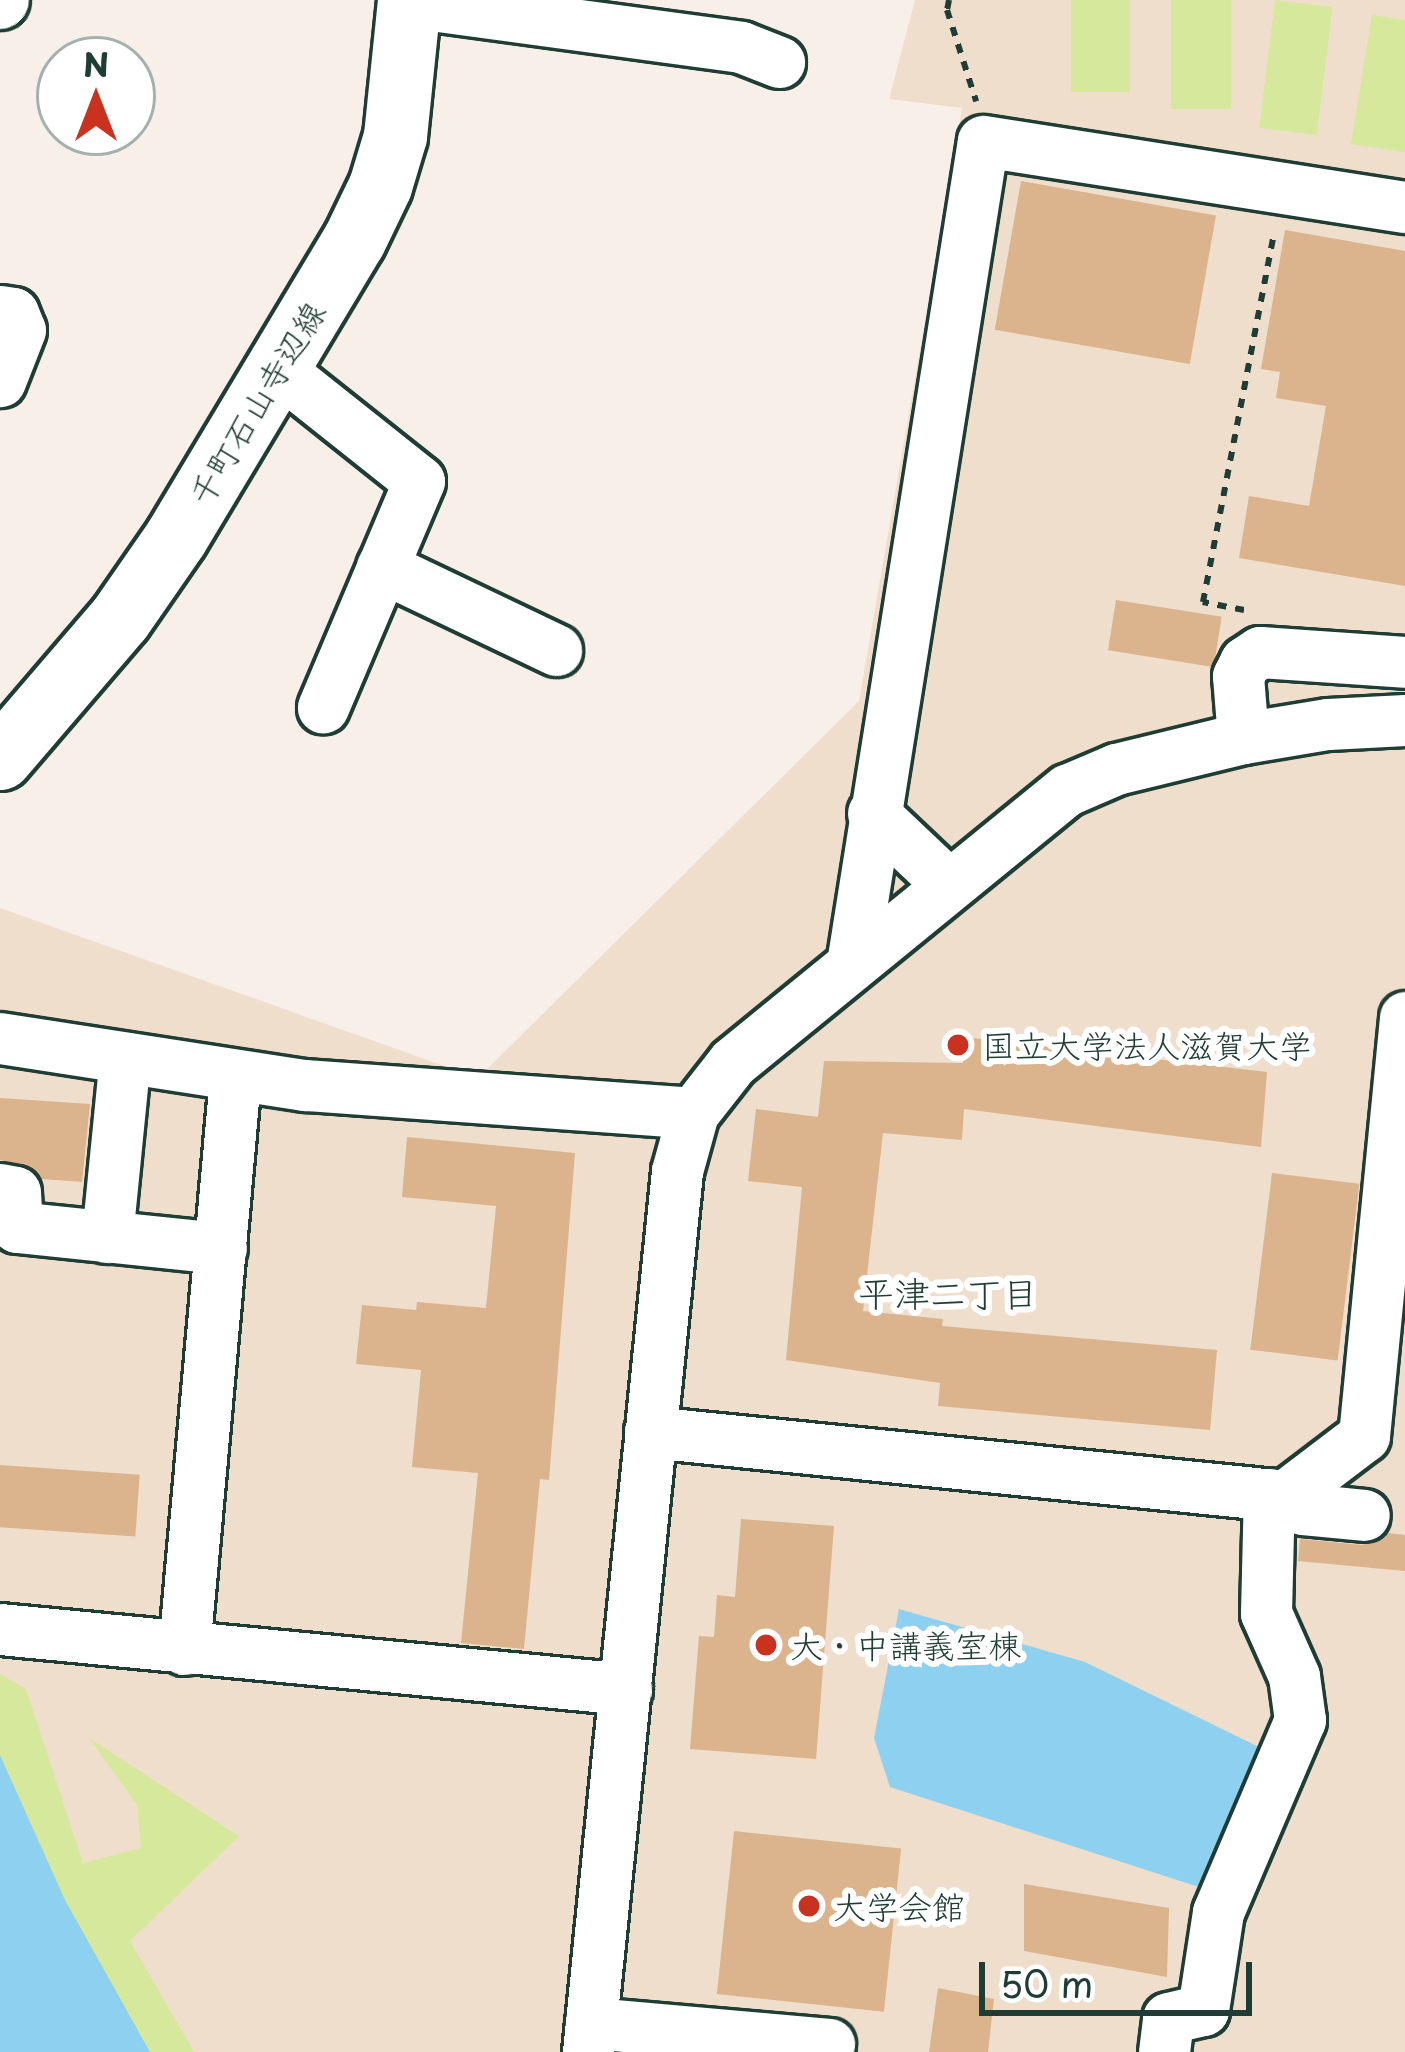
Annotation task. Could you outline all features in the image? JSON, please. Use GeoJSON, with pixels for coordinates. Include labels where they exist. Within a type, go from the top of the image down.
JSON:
{"type":"FeatureCollection","features":[{"type":"Feature","properties":{"kind":"main road","name":"千町石山寺辺線"},"geometry":{"type":"LineString","coordinates":[[0,758],[120,618],[278,369],[380,186],[395,136],[409,1]]}},
{"type":"Feature","properties":{"kind":"street"},"geometry":{"type":"LineString","coordinates":[[409,1],[741,47],[779,62]]}},
{"type":"Feature","properties":{"kind":"street"},"geometry":{"type":"LineString","coordinates":[[852,964],[983,140],[1405,207]]}},
{"type":"Feature","properties":{"kind":"street"},"geometry":{"type":"LineString","coordinates":[[0,310],[13,313],[20,330],[0,381]]}},
{"type":"Feature","properties":{"kind":"street"},"geometry":{"type":"LineString","coordinates":[[278,369],[419,481],[323,707]]}},
{"type":"Feature","properties":{"kind":"street"},"geometry":{"type":"LineString","coordinates":[[382,567],[556,650]]}},
{"type":"Feature","properties":{"kind":"street"},"geometry":{"type":"LineString","coordinates":[[1243,738],[1238,676],[1254,656],[1277,649],[1405,662]]}},
{"type":"Feature","properties":{"kind":"street"},"geometry":{"type":"LineString","coordinates":[[829,2044],[590,2037],[677,1171],[693,1112],[733,1062],[1067,790],[1116,769],[1243,738],[1328,724],[1405,720]]}},
{"type":"Feature","properties":{"kind":"street"},"geometry":{"type":"LineString","coordinates":[[873,813],[948,884]]}},
{"type":"Feature","properties":{"kind":"street"},"geometry":{"type":"LineString","coordinates":[[1277,1495],[1364,1436],[1405,1017]]}},
{"type":"Feature","properties":{"kind":"street"},"geometry":{"type":"LineString","coordinates":[[0,1038],[235,1077],[494,1102],[693,1112]]}},
{"type":"Feature","properties":{"kind":"street"},"geometry":{"type":"LineString","coordinates":[[107,1237],[125,1058]]}},
{"type":"Feature","properties":{"kind":"street"},"geometry":{"type":"LineString","coordinates":[[184,1649],[235,1077]]}},
{"type":"Feature","properties":{"kind":"street"},"geometry":{"type":"LineString","coordinates":[[0,1190],[15,1192],[17,1228],[221,1248]]}},
{"type":"Feature","properties":{"kind":"street"},"geometry":{"type":"LineString","coordinates":[[650,1432],[1277,1495],[1303,1509],[1364,1515]]}},
{"type":"Feature","properties":{"kind":"street"},"geometry":{"type":"LineString","coordinates":[[1164,2052],[1168,2018],[1203,2010],[1218,1912],[1300,1720],[1294,1676],[1266,1613],[1277,1495]]}},
{"type":"Feature","properties":{"kind":"street"},"geometry":{"type":"LineString","coordinates":[[0,1630],[626,1688]]}},
{"type":"Feature","properties":{"kind":"path"},"geometry":{"type":"LineString","coordinates":[[950,0],[947,10],[972,74],[983,140]]}},
{"type":"Feature","properties":{"kind":"path"},"geometry":{"type":"LineString","coordinates":[[1254,656],[1250,611],[1203,602],[1282,188]]}},
{"type":"Feature","properties":{"kind":"shaded area","name":"国立大学法人滋賀大学"},"geometry":{"type":"Polygon","coordinates":[[[915,0],[1405,0],[1405,2052],[0,2052],[0,908],[478,1078],[859,701],[962,108],[889,99],[915,0]]]}},
{"type":"Feature","properties":{"kind":"green space"},"geometry":{"type":"Polygon","coordinates":[[[1071,0],[1130,0],[1130,92],[1071,92],[1071,0]]]}},
{"type":"Feature","properties":{"kind":"green space"},"geometry":{"type":"Polygon","coordinates":[[[1171,0],[1231,0],[1231,109],[1171,109],[1171,0]]]}},
{"type":"Feature","properties":{"kind":"green space"},"geometry":{"type":"Polygon","coordinates":[[[1275,0],[1333,7],[1317,135],[1259,128],[1275,0]]]}},
{"type":"Feature","properties":{"kind":"green space"},"geometry":{"type":"Polygon","coordinates":[[[1372,15],[1405,20],[1405,152],[1351,144],[1372,15]]]}},
{"type":"Feature","properties":{"kind":"green space"},"geometry":{"type":"Polygon","coordinates":[[[0,1674],[26,1689],[83,1863],[141,1848],[137,1805],[89,1738],[239,1836],[130,1941],[194,2052],[126,2052],[0,1839],[0,1674]]]}},
{"type":"Feature","properties":{"kind":"water"},"geometry":{"type":"Polygon","coordinates":[[[899,1609],[1085,1662],[1261,1748],[1205,1889],[890,1787],[874,1738],[899,1609]]]}},
{"type":"Feature","properties":{"kind":"water"},"geometry":{"type":"Polygon","coordinates":[[[0,1755],[65,1900],[150,2052],[0,2052],[0,1755]]]}},
{"type":"Feature","properties":{"kind":"building"},"geometry":{"type":"Polygon","coordinates":[[[1021,181],[1216,215],[1190,364],[995,330],[1021,181]]]}},
{"type":"Feature","properties":{"kind":"building"},"geometry":{"type":"Polygon","coordinates":[[[1285,230],[1405,251],[1405,586],[1239,558],[1249,496],[1309,506],[1326,406],[1276,398],[1280,372],[1261,369],[1285,230]]]}},
{"type":"Feature","properties":{"kind":"building"},"geometry":{"type":"Polygon","coordinates":[[[1116,600],[1222,617],[1214,667],[1108,650],[1116,600]]]}},
{"type":"Feature","properties":{"kind":"building"},"geometry":{"type":"Polygon","coordinates":[[[964,1037],[1267,1072],[1261,1147],[964,1109],[962,1140],[883,1133],[863,1311],[943,1319],[942,1326],[1217,1350],[1210,1430],[938,1406],[940,1383],[786,1360],[802,1187],[748,1181],[756,1109],[818,1117],[824,1061],[963,1063],[964,1037]]]}},
{"type":"Feature","properties":{"kind":"building"},"geometry":{"type":"Polygon","coordinates":[[[0,1098],[90,1104],[82,1182],[42,1179],[32,1167],[0,1160],[0,1098]]]}},
{"type":"Feature","properties":{"kind":"building"},"geometry":{"type":"Polygon","coordinates":[[[407,1137],[575,1153],[549,1480],[540,1479],[524,1649],[461,1643],[478,1473],[412,1467],[421,1370],[356,1364],[362,1305],[416,1310],[417,1302],[486,1308],[496,1206],[402,1197],[407,1137]]]}},
{"type":"Feature","properties":{"kind":"building"},"geometry":{"type":"Polygon","coordinates":[[[1272,1173],[1359,1184],[1338,1360],[1250,1350],[1272,1173]]]}},
{"type":"Feature","properties":{"kind":"building"},"geometry":{"type":"Polygon","coordinates":[[[0,1465],[140,1475],[135,1537],[0,1527],[0,1465]]]}},
{"type":"Feature","properties":{"kind":"building"},"geometry":{"type":"Polygon","coordinates":[[[741,1519],[834,1526],[816,1759],[690,1749],[699,1636],[714,1637],[717,1595],[735,1597],[741,1519]]]}},
{"type":"Feature","properties":{"kind":"building"},"geometry":{"type":"Polygon","coordinates":[[[1388,1533],[1405,1535],[1405,1571],[1298,1561],[1300,1539],[1362,1545],[1388,1533]]]}},
{"type":"Feature","properties":{"kind":"building","name":"大学会館"},"geometry":{"type":"Polygon","coordinates":[[[734,1831],[901,1849],[884,2012],[717,1994],[734,1831]]]}},
{"type":"Feature","properties":{"kind":"building"},"geometry":{"type":"Polygon","coordinates":[[[1024,1884],[1169,1908],[1167,1977],[1024,1951],[1024,1884]]]}},
{"type":"Feature","properties":{"kind":"building"},"geometry":{"type":"Polygon","coordinates":[[[938,1988],[994,1999],[988,2052],[929,2052],[938,1988]]]}},
{"type":"Feature","properties":{"kind":"place","name":"国立大学法人滋賀大学"},"geometry":{"type":"Point","coordinates":[958,1045]}},
{"type":"Feature","properties":{"kind":"place","name":"大・中講義室棟"},"geometry":{"type":"Point","coordinates":[766,1645]}},
{"type":"Feature","properties":{"kind":"place","name":"大学会館"},"geometry":{"type":"Point","coordinates":[809,1906]}},
{"type":"Feature","properties":{"kind":"district","name":"平津二丁目"},"geometry":{"type":"Point","coordinates":[948,1293]}}]}
